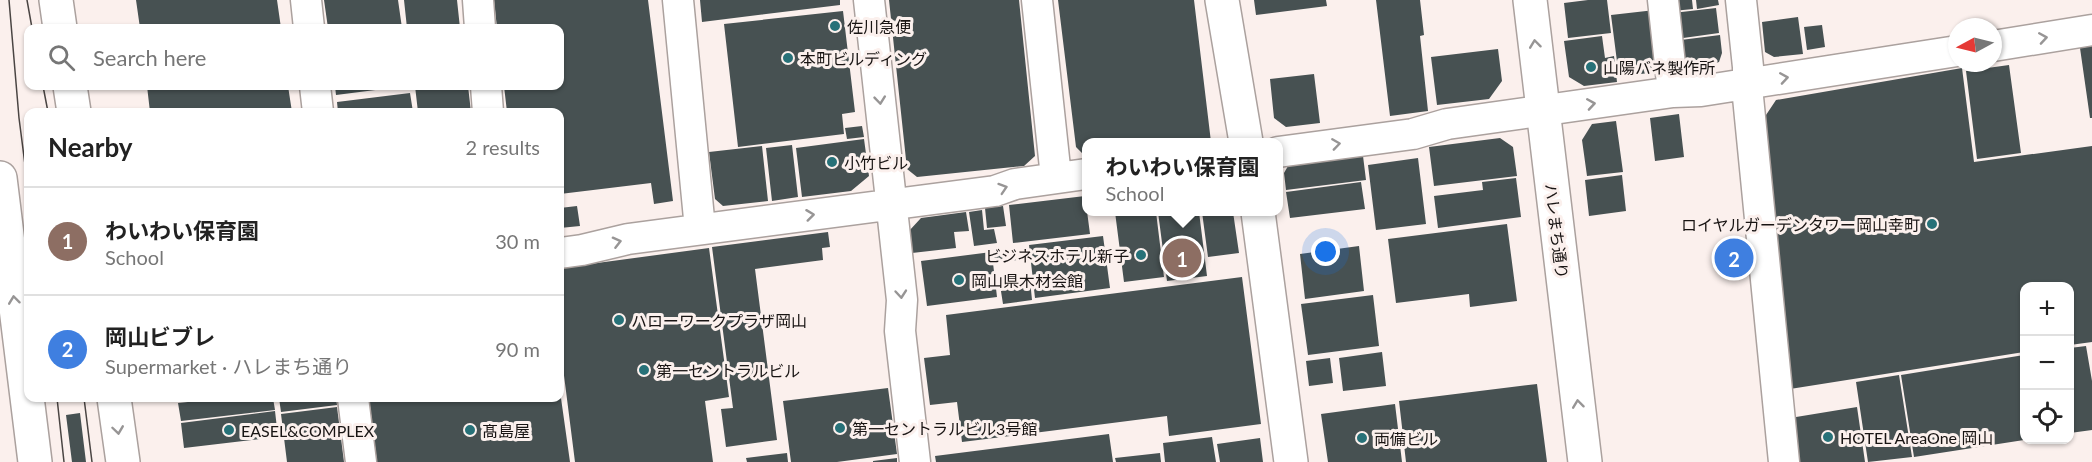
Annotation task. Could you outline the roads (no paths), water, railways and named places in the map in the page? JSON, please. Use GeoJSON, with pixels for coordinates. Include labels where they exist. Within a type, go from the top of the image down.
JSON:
{"type":"FeatureCollection","features":[{"type":"Feature","properties":{"kind":"street"},"geometry":{"type":"LineString","coordinates":[[56,0],[59,24]]}},
{"type":"Feature","properties":{"kind":"street"},"geometry":{"type":"LineString","coordinates":[[306,0],[309,24]]}},
{"type":"Feature","properties":{"kind":"street"},"geometry":{"type":"LineString","coordinates":[[478,0],[480,24]]}},
{"type":"Feature","properties":{"kind":"street"},"geometry":{"type":"LineString","coordinates":[[678,0],[700,229]]}},
{"type":"Feature","properties":{"kind":"street"},"geometry":{"type":"LineString","coordinates":[[869,0],[902,300],[900,331],[915,462]]}},
{"type":"Feature","properties":{"kind":"street"},"geometry":{"type":"LineString","coordinates":[[1037,0],[1056,177]]}},
{"type":"Feature","properties":{"kind":"street"},"geometry":{"type":"LineString","coordinates":[[1222,0],[1245,138]]}},
{"type":"Feature","properties":{"kind":"street","name":"ハレまち通り"},"geometry":{"type":"LineString","coordinates":[[1530,0],[1585,462]]}},
{"type":"Feature","properties":{"kind":"street"},"geometry":{"type":"LineString","coordinates":[[1663,0],[1673,92]]}},
{"type":"Feature","properties":{"kind":"street"},"geometry":{"type":"LineString","coordinates":[[1741,0],[1785,462]]}},
{"type":"Feature","properties":{"kind":"street"},"geometry":{"type":"LineString","coordinates":[[2002,45],[2092,30]]}},
{"type":"Feature","properties":{"kind":"street"},"geometry":{"type":"LineString","coordinates":[[1283,151],[1413,134],[1447,124],[1673,92],[1701,91],[1948,52]]}},
{"type":"Feature","properties":{"kind":"street"},"geometry":{"type":"LineString","coordinates":[[71,90],[73,108]]}},
{"type":"Feature","properties":{"kind":"street"},"geometry":{"type":"LineString","coordinates":[[315,90],[318,108]]}},
{"type":"Feature","properties":{"kind":"street"},"geometry":{"type":"LineString","coordinates":[[486,90],[488,108]]}},
{"type":"Feature","properties":{"kind":"street"},"geometry":{"type":"LineString","coordinates":[[564,252],[628,239],[995,191],[1015,184],[1082,174]]}},
{"type":"Feature","properties":{"kind":"street"},"geometry":{"type":"LineString","coordinates":[[0,177],[24,372]]}},
{"type":"Feature","properties":{"kind":"street"},"geometry":{"type":"LineString","coordinates":[[1259,216],[1291,462]]}},
{"type":"Feature","properties":{"kind":"street"},"geometry":{"type":"LineString","coordinates":[[28,402],[35,462]]}},
{"type":"Feature","properties":{"kind":"street"},"geometry":{"type":"LineString","coordinates":[[115,402],[123,462]]}},
{"type":"Feature","properties":{"kind":"street"},"geometry":{"type":"LineString","coordinates":[[354,402],[361,462]]}},
{"type":"Feature","properties":{"kind":"tram line"},"geometry":{"type":"LineString","coordinates":[[9,0],[24,157]]}},
{"type":"Feature","properties":{"kind":"tram line"},"geometry":{"type":"LineString","coordinates":[[27,0],[31,24]]}},
{"type":"Feature","properties":{"kind":"tram line"},"geometry":{"type":"LineString","coordinates":[[44,90],[47,108]]}},
{"type":"Feature","properties":{"kind":"tram line"},"geometry":{"type":"LineString","coordinates":[[57,402],[64,462]]}},
{"type":"Feature","properties":{"kind":"tram line"},"geometry":{"type":"LineString","coordinates":[[84,402],[92,462]]}},
{"type":"Feature","properties":{"kind":"place","name":"佐川急便"},"geometry":{"type":"Point","coordinates":[835,26]}},
{"type":"Feature","properties":{"kind":"place","name":"本町ビルディング"},"geometry":{"type":"Point","coordinates":[788,58]}},
{"type":"Feature","properties":{"kind":"place","name":"山陽バネ製作所"},"geometry":{"type":"Point","coordinates":[1591,67]}},
{"type":"Feature","properties":{"kind":"place","name":"小竹ビル"},"geometry":{"type":"Point","coordinates":[832,162]}},
{"type":"Feature","properties":{"kind":"place","name":"ロイヤルガーデンタワー岡山幸町"},"geometry":{"type":"Point","coordinates":[1932,224]}},
{"type":"Feature","properties":{"kind":"place","name":"ビジネスホテル新子"},"geometry":{"type":"Point","coordinates":[1141,255]}},
{"type":"Feature","properties":{"kind":"place","name":"わいわい保育園"},"geometry":{"type":"Point","coordinates":[1182,258]}},
{"type":"Feature","properties":{"kind":"place","name":"岡山ビブレ"},"geometry":{"type":"Point","coordinates":[1734,258]}},
{"type":"Feature","properties":{"kind":"place","name":"岡山県木材会館"},"geometry":{"type":"Point","coordinates":[959,280]}},
{"type":"Feature","properties":{"kind":"place","name":"ハローワークプラザ岡山"},"geometry":{"type":"Point","coordinates":[619,320]}},
{"type":"Feature","properties":{"kind":"place","name":"第一セントラルビル"},"geometry":{"type":"Point","coordinates":[644,370]}},
{"type":"Feature","properties":{"kind":"place","name":"第一セントラルビル3号館"},"geometry":{"type":"Point","coordinates":[840,428]}},
{"type":"Feature","properties":{"kind":"place","name":"EASEL&COMPLEX"},"geometry":{"type":"Point","coordinates":[229,430]}},
{"type":"Feature","properties":{"kind":"place","name":"髙島屋"},"geometry":{"type":"Point","coordinates":[470,430]}},
{"type":"Feature","properties":{"kind":"place","name":"HOTEL AreaOne 岡山"},"geometry":{"type":"Point","coordinates":[1828,437]}},
{"type":"Feature","properties":{"kind":"place","name":"両備ビル"},"geometry":{"type":"Point","coordinates":[1362,438]}}]}
